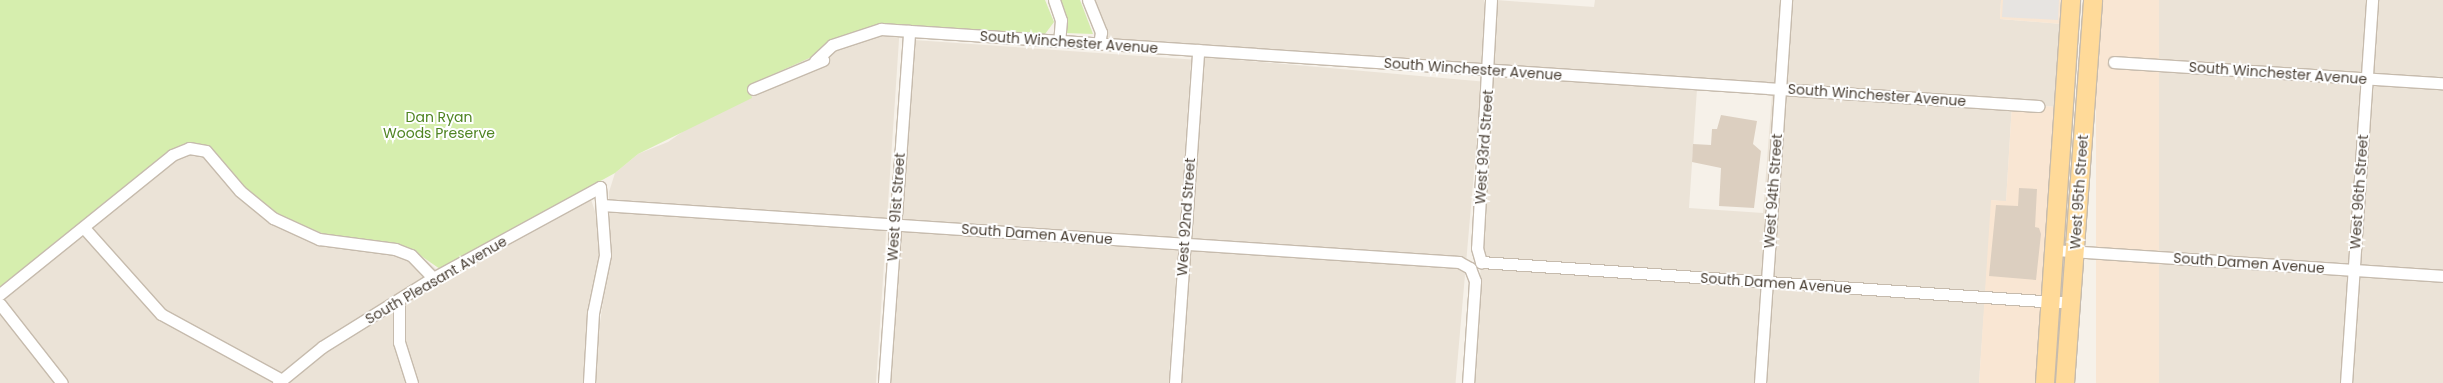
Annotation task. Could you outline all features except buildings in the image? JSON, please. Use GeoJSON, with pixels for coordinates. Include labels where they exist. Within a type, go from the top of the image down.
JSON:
{"type":"FeatureCollection","features":[{"type":"Feature","properties":{"kind":"main road","name":"West 95th Street"},"geometry":{"type":"LineString","coordinates":[[2045,383],[2070,0]]}},
{"type":"Feature","properties":{"kind":"main road","name":"West 95th Street"},"geometry":{"type":"LineString","coordinates":[[2065,383],[2093,0]]}},
{"type":"Feature","properties":{"kind":"street"},"geometry":{"type":"LineString","coordinates":[[1054,0],[1061,20],[1059,41]]}},
{"type":"Feature","properties":{"kind":"street"},"geometry":{"type":"LineString","coordinates":[[1088,0],[1101,32],[1099,44]]}},
{"type":"Feature","properties":{"kind":"street","name":"West 93rd Street"},"geometry":{"type":"LineString","coordinates":[[1481,262],[1476,248],[1490,70],[1491,0]]}},
{"type":"Feature","properties":{"kind":"street","name":"West 94th Street"},"geometry":{"type":"LineString","coordinates":[[1760,383],[1786,0]]}},
{"type":"Feature","properties":{"kind":"street","name":"West 96th Street"},"geometry":{"type":"LineString","coordinates":[[2346,383],[2372,0]]}},
{"type":"Feature","properties":{"kind":"street"},"geometry":{"type":"LineString","coordinates":[[753,88],[824,60],[846,42],[881,30],[909,31]]}},
{"type":"Feature","properties":{"kind":"street","name":"South Winchester Avenue"},"geometry":{"type":"LineString","coordinates":[[909,31],[2038,106]]}},
{"type":"Feature","properties":{"kind":"street","name":"West 91st Street"},"geometry":{"type":"LineString","coordinates":[[884,383],[909,31]]}},
{"type":"Feature","properties":{"kind":"street","name":"West 92nd Street"},"geometry":{"type":"LineString","coordinates":[[1175,383],[1198,50]]}},
{"type":"Feature","properties":{"kind":"street","name":"South Winchester Avenue"},"geometry":{"type":"LineString","coordinates":[[2114,62],[2443,83]]}},
{"type":"Feature","properties":{"kind":"street"},"geometry":{"type":"LineString","coordinates":[[0,294],[85,229],[172,155],[189,148],[206,151],[240,191],[273,218],[319,239],[396,249],[411,255],[433,278]]}},
{"type":"Feature","properties":{"kind":"street","name":"South Pleasant Avenue"},"geometry":{"type":"LineString","coordinates":[[280,382],[322,347],[399,301],[433,278],[600,187],[602,205]]}},
{"type":"Feature","properties":{"kind":"street"},"geometry":{"type":"LineString","coordinates":[[589,383],[593,313],[605,255],[602,205]]}},
{"type":"Feature","properties":{"kind":"street","name":"South Damen Avenue"},"geometry":{"type":"LineString","coordinates":[[602,205],[1459,262],[1470,268],[1475,281],[1468,383]]}},
{"type":"Feature","properties":{"kind":"street"},"geometry":{"type":"LineString","coordinates":[[85,229],[161,314],[280,382]]}},
{"type":"Feature","properties":{"kind":"street","name":"South Damen Avenue"},"geometry":{"type":"LineString","coordinates":[[2054,250],[2443,276]]}},
{"type":"Feature","properties":{"kind":"street","name":"South Damen Avenue"},"geometry":{"type":"LineString","coordinates":[[1481,262],[2071,303]]}},
{"type":"Feature","properties":{"kind":"street"},"geometry":{"type":"LineString","coordinates":[[399,301],[399,342],[412,383]]}},
{"type":"Feature","properties":{"kind":"street"},"geometry":{"type":"LineString","coordinates":[[0,304],[62,383]]}},
{"type":"Feature","properties":{"kind":"shaded area"},"geometry":{"type":"Polygon","coordinates":[[[1095,0],[1484,0],[1484,63],[1107,39],[1095,0]]]}},
{"type":"Feature","properties":{"kind":"shaded area"},"geometry":{"type":"Polygon","coordinates":[[[1496,0],[1594,7],[1595,0],[2001,0],[2000,19],[2062,24],[2057,107],[2012,104],[2006,202],[1992,200],[1979,383],[1474,383],[1496,0]],[[1697,89],[1689,208],[1763,213],[1772,95],[1697,89]]]}},
{"type":"Feature","properties":{"kind":"shaded area"},"geometry":{"type":"Polygon","coordinates":[[[2001,0],[2063,0],[2062,24],[2000,19],[2001,0]]]}},
{"type":"Feature","properties":{"kind":"shaded area"},"geometry":{"type":"Polygon","coordinates":[[[2003,0],[2059,0],[2058,20],[2002,17],[2003,0]]]}},
{"type":"Feature","properties":{"kind":"shaded area"},"geometry":{"type":"Polygon","coordinates":[[[2096,0],[2159,0],[2159,383],[2096,383],[2096,0]]]}},
{"type":"Feature","properties":{"kind":"shaded area"},"geometry":{"type":"Polygon","coordinates":[[[2159,0],[2443,0],[2443,383],[2159,383],[2159,0]]]}},
{"type":"Feature","properties":{"kind":"shaded area"},"geometry":{"type":"Polygon","coordinates":[[[900,25],[876,383],[592,383],[607,271],[609,192],[615,173],[638,154],[668,142],[749,85],[830,43],[900,25]]]}},
{"type":"Feature","properties":{"kind":"shaded area"},"geometry":{"type":"Polygon","coordinates":[[[914,40],[1191,59],[1169,383],[890,383],[914,40]]]}},
{"type":"Feature","properties":{"kind":"shaded area"},"geometry":{"type":"Polygon","coordinates":[[[1203,57],[1482,81],[1456,383],[1175,383],[1203,57]]]}},
{"type":"Feature","properties":{"kind":"shaded area"},"geometry":{"type":"Polygon","coordinates":[[[2012,104],[2057,107],[2037,383],[1979,383],[1991,200],[2006,201],[2012,104]]]}},
{"type":"Feature","properties":{"kind":"shaded area"},"geometry":{"type":"Polygon","coordinates":[[[188,143],[210,147],[416,251],[436,269],[587,187],[598,221],[601,253],[587,323],[583,383],[0,383],[0,289],[188,143]]]}},
{"type":"Feature","properties":{"kind":"green space","name":"Dan Ryan Woods Preserve"},"geometry":{"type":"Polygon","coordinates":[[[0,0],[1045,0],[1054,22],[1045,34],[883,25],[749,85],[752,98],[638,154],[615,173],[440,269],[411,249],[332,237],[279,216],[252,197],[210,147],[188,143],[0,289],[0,0]]]}},
{"type":"Feature","properties":{"kind":"green space"},"geometry":{"type":"Polygon","coordinates":[[[1059,0],[1080,0],[1093,34],[1065,33],[1059,0]]]}}]}
